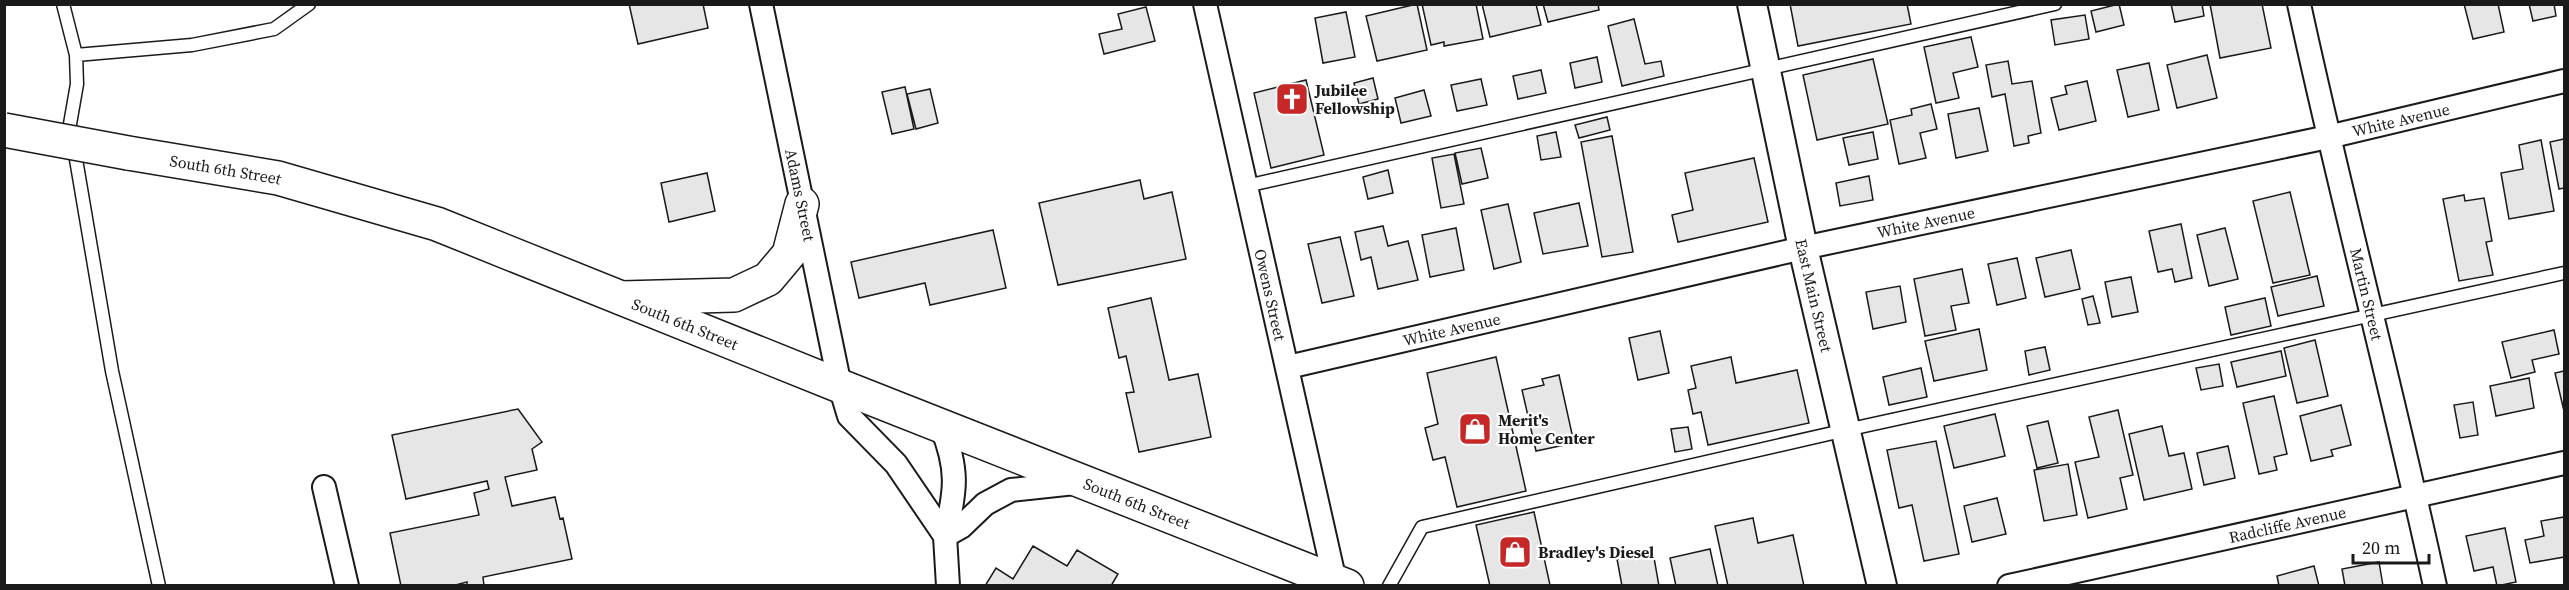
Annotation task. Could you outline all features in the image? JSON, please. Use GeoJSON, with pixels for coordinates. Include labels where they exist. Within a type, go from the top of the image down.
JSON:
{"type":"FeatureCollection","features":[{"type":"Feature","properties":{"kind":"main road","name":"South 6th Street"},"geometry":{"type":"LineString","coordinates":[[4,130],[278,178],[437,224],[1340,584]]}},
{"type":"Feature","properties":{"kind":"main road"},"geometry":{"type":"LineString","coordinates":[[622,298],[734,295],[768,279],[789,254],[802,204]]}},
{"type":"Feature","properties":{"kind":"street","name":"Adams Street"},"geometry":{"type":"LineString","coordinates":[[761,4],[840,386],[849,416],[896,464],[945,536]]}},
{"type":"Feature","properties":{"kind":"street","name":"East Main Street"},"geometry":{"type":"LineString","coordinates":[[1752,4],[1803,248],[1882,585]]}},
{"type":"Feature","properties":{"kind":"street","name":"Martin Street"},"geometry":{"type":"LineString","coordinates":[[2299,4],[2328,137],[2416,497],[2435,585]]}},
{"type":"Feature","properties":{"kind":"street","name":"Owens Street"},"geometry":{"type":"LineString","coordinates":[[1210,6],[1246,186],[1340,584]]}},
{"type":"Feature","properties":{"kind":"street","name":"White Avenue"},"geometry":{"type":"LineString","coordinates":[[1288,367],[1803,248],[2328,137],[2565,81]]}},
{"type":"Feature","properties":{"kind":"street"},"geometry":{"type":"LineString","coordinates":[[941,426],[952,453],[954,472],[954,502],[945,536],[948,585]]}},
{"type":"Feature","properties":{"kind":"street","name":"Radcliffe Avenue"},"geometry":{"type":"LineString","coordinates":[[2009,585],[2565,464]]}},
{"type":"Feature","properties":{"kind":"street"},"geometry":{"type":"LineString","coordinates":[[945,536],[961,527],[985,504],[1011,490],[1058,483],[1084,482]]}},
{"type":"Feature","properties":{"kind":"street"},"geometry":{"type":"LineString","coordinates":[[324,487],[347,585]]}},
{"type":"Feature","properties":{"kind":"lane"},"geometry":{"type":"LineString","coordinates":[[63,4],[76,56],[77,84],[70,124],[112,371],[159,585]]}},
{"type":"Feature","properties":{"kind":"lane"},"geometry":{"type":"LineString","coordinates":[[76,56],[192,45],[274,29],[309,4]]}},
{"type":"Feature","properties":{"kind":"lane"},"geometry":{"type":"LineString","coordinates":[[1246,186],[2055,4]]}},
{"type":"Feature","properties":{"kind":"lane"},"geometry":{"type":"LineString","coordinates":[[1389,585],[1422,527],[1846,430],[2565,273]]}},
{"type":"Feature","properties":{"kind":"building"},"geometry":{"type":"Polygon","coordinates":[[[629,4],[703,4],[708,28],[638,44],[629,4]]]}},
{"type":"Feature","properties":{"kind":"building"},"geometry":{"type":"Polygon","coordinates":[[[1417,4],[1427,50],[1377,61],[1366,16],[1417,4]]]}},
{"type":"Feature","properties":{"kind":"building"},"geometry":{"type":"Polygon","coordinates":[[[1422,4],[1476,4],[1483,39],[1444,46],[1444,42],[1431,45],[1422,4]]]}},
{"type":"Feature","properties":{"kind":"building"},"geometry":{"type":"Polygon","coordinates":[[[1482,4],[1536,4],[1541,25],[1490,37],[1482,4]]]}},
{"type":"Feature","properties":{"kind":"building"},"geometry":{"type":"Polygon","coordinates":[[[1543,4],[1598,4],[1599,10],[1548,22],[1543,4]]]}},
{"type":"Feature","properties":{"kind":"building"},"geometry":{"type":"Polygon","coordinates":[[[1790,4],[1907,4],[1911,24],[1798,46],[1790,4]]]}},
{"type":"Feature","properties":{"kind":"building"},"geometry":{"type":"Polygon","coordinates":[[[2119,4],[2124,25],[2096,32],[2091,11],[2119,4]]]}},
{"type":"Feature","properties":{"kind":"building"},"geometry":{"type":"Polygon","coordinates":[[[2171,4],[2202,4],[2204,16],[2175,22],[2171,4]]]}},
{"type":"Feature","properties":{"kind":"building"},"geometry":{"type":"Polygon","coordinates":[[[2210,4],[2262,4],[2271,48],[2220,58],[2210,4]]]}},
{"type":"Feature","properties":{"kind":"building"},"geometry":{"type":"Polygon","coordinates":[[[2464,4],[2498,4],[2504,32],[2473,39],[2464,4]]]}},
{"type":"Feature","properties":{"kind":"building"},"geometry":{"type":"Polygon","coordinates":[[[2529,4],[2554,4],[2556,16],[2533,21],[2529,4]]]}},
{"type":"Feature","properties":{"kind":"building"},"geometry":{"type":"Polygon","coordinates":[[[1146,7],[1155,41],[1104,54],[1099,34],[1122,29],[1118,14],[1146,7]]]}},
{"type":"Feature","properties":{"kind":"building"},"geometry":{"type":"Polygon","coordinates":[[[1346,12],[1355,57],[1323,63],[1315,18],[1346,12]]]}},
{"type":"Feature","properties":{"kind":"building"},"geometry":{"type":"Polygon","coordinates":[[[2085,15],[2089,39],[2055,45],[2051,20],[2085,15]]]}},
{"type":"Feature","properties":{"kind":"building"},"geometry":{"type":"Polygon","coordinates":[[[1634,19],[1645,64],[1661,61],[1664,76],[1622,86],[1608,26],[1634,19]]]}},
{"type":"Feature","properties":{"kind":"building"},"geometry":{"type":"Polygon","coordinates":[[[1971,37],[1978,67],[1953,73],[1959,98],[1936,103],[1924,47],[1971,37]]]}},
{"type":"Feature","properties":{"kind":"building"},"geometry":{"type":"Polygon","coordinates":[[[2207,55],[2217,98],[2177,108],[2167,65],[2207,55]]]}},
{"type":"Feature","properties":{"kind":"building"},"geometry":{"type":"Polygon","coordinates":[[[1597,57],[1602,82],[1575,88],[1570,63],[1597,57]]]}},
{"type":"Feature","properties":{"kind":"building"},"geometry":{"type":"Polygon","coordinates":[[[1873,59],[1888,124],[1817,140],[1803,75],[1873,59]]]}},
{"type":"Feature","properties":{"kind":"building"},"geometry":{"type":"Polygon","coordinates":[[[2008,61],[2012,84],[2032,81],[2041,133],[2028,136],[2029,143],[2014,146],[2005,94],[1992,97],[1986,65],[2008,61]]]}},
{"type":"Feature","properties":{"kind":"building"},"geometry":{"type":"Polygon","coordinates":[[[2149,63],[2159,110],[2128,117],[2117,70],[2149,63]]]}},
{"type":"Feature","properties":{"kind":"building"},"geometry":{"type":"Polygon","coordinates":[[[1541,70],[1546,93],[1518,99],[1513,76],[1541,70]]]}},
{"type":"Feature","properties":{"kind":"building"},"geometry":{"type":"Polygon","coordinates":[[[1373,78],[1378,99],[1359,104],[1354,83],[1373,78]]]}},
{"type":"Feature","properties":{"kind":"building"},"geometry":{"type":"Polygon","coordinates":[[[1481,79],[1487,105],[1457,111],[1451,85],[1481,79]]]}},
{"type":"Feature","properties":{"kind":"building"},"geometry":{"type":"Polygon","coordinates":[[[1306,80],[1324,155],[1271,168],[1254,93],[1306,80]]]}},
{"type":"Feature","properties":{"kind":"building"},"geometry":{"type":"Polygon","coordinates":[[[2087,81],[2096,121],[2059,130],[2051,98],[2067,94],[2065,86],[2087,81]]]}},
{"type":"Feature","properties":{"kind":"building"},"geometry":{"type":"Polygon","coordinates":[[[905,87],[914,129],[892,134],[882,92],[905,87]]]}},
{"type":"Feature","properties":{"kind":"building"},"geometry":{"type":"Polygon","coordinates":[[[930,89],[938,123],[916,129],[907,94],[930,89]]]}},
{"type":"Feature","properties":{"kind":"building"},"geometry":{"type":"Polygon","coordinates":[[[1424,90],[1431,116],[1401,123],[1395,98],[1424,90]]]}},
{"type":"Feature","properties":{"kind":"building"},"geometry":{"type":"Polygon","coordinates":[[[1931,104],[1937,129],[1920,133],[1926,158],[1899,164],[1890,120],[1912,115],[1911,109],[1931,104]]]}},
{"type":"Feature","properties":{"kind":"building"},"geometry":{"type":"Polygon","coordinates":[[[1979,108],[1988,151],[1956,158],[1948,114],[1979,108]]]}},
{"type":"Feature","properties":{"kind":"building"},"geometry":{"type":"Polygon","coordinates":[[[1607,117],[1610,130],[1579,138],[1575,125],[1607,117]]]}},
{"type":"Feature","properties":{"kind":"building"},"geometry":{"type":"Polygon","coordinates":[[[1556,132],[1561,157],[1541,160],[1537,136],[1556,132]]]}},
{"type":"Feature","properties":{"kind":"building"},"geometry":{"type":"Polygon","coordinates":[[[1873,132],[1878,159],[1849,165],[1843,138],[1873,132]]]}},
{"type":"Feature","properties":{"kind":"building"},"geometry":{"type":"Polygon","coordinates":[[[1612,136],[1633,252],[1602,257],[1581,142],[1612,136]]]}},
{"type":"Feature","properties":{"kind":"building"},"geometry":{"type":"Polygon","coordinates":[[[2564,139],[2564,188],[2559,189],[2550,142],[2564,139]]]}},
{"type":"Feature","properties":{"kind":"building"},"geometry":{"type":"Polygon","coordinates":[[[2541,140],[2554,211],[2509,219],[2501,173],[2523,169],[2519,145],[2541,140]]]}},
{"type":"Feature","properties":{"kind":"building"},"geometry":{"type":"Polygon","coordinates":[[[1481,148],[1488,178],[1462,184],[1455,153],[1481,148]]]}},
{"type":"Feature","properties":{"kind":"building"},"geometry":{"type":"Polygon","coordinates":[[[1454,154],[1464,204],[1441,208],[1432,158],[1454,154]]]}},
{"type":"Feature","properties":{"kind":"building"},"geometry":{"type":"Polygon","coordinates":[[[1754,158],[1768,222],[1678,242],[1672,215],[1693,210],[1685,173],[1754,158]]]}},
{"type":"Feature","properties":{"kind":"building"},"geometry":{"type":"Polygon","coordinates":[[[1388,170],[1393,193],[1368,199],[1363,177],[1388,170]]]}},
{"type":"Feature","properties":{"kind":"building"},"geometry":{"type":"Polygon","coordinates":[[[707,173],[715,211],[669,222],[661,183],[707,173]]]}},
{"type":"Feature","properties":{"kind":"building"},"geometry":{"type":"Polygon","coordinates":[[[1869,176],[1873,200],[1840,206],[1836,183],[1869,176]]]}},
{"type":"Feature","properties":{"kind":"building"},"geometry":{"type":"Polygon","coordinates":[[[1140,180],[1144,199],[1172,192],[1186,259],[1058,285],[1039,203],[1140,180]]]}},
{"type":"Feature","properties":{"kind":"building"},"geometry":{"type":"Polygon","coordinates":[[[2290,192],[2310,275],[2273,283],[2253,201],[2290,192]]]}},
{"type":"Feature","properties":{"kind":"building"},"geometry":{"type":"Polygon","coordinates":[[[2464,195],[2465,201],[2484,198],[2492,241],[2486,242],[2493,275],[2459,281],[2443,199],[2464,195]]]}},
{"type":"Feature","properties":{"kind":"building"},"geometry":{"type":"Polygon","coordinates":[[[1579,203],[1588,246],[1543,254],[1534,213],[1579,203]]]}},
{"type":"Feature","properties":{"kind":"building"},"geometry":{"type":"Polygon","coordinates":[[[1508,204],[1521,262],[1494,269],[1481,210],[1508,204]]]}},
{"type":"Feature","properties":{"kind":"building"},"geometry":{"type":"Polygon","coordinates":[[[2181,224],[2192,278],[2175,282],[2172,269],[2158,272],[2149,231],[2181,224]]]}},
{"type":"Feature","properties":{"kind":"building"},"geometry":{"type":"Polygon","coordinates":[[[1383,226],[1388,246],[1408,241],[1418,280],[1378,289],[1371,257],[1361,260],[1355,232],[1383,226]]]}},
{"type":"Feature","properties":{"kind":"building"},"geometry":{"type":"Polygon","coordinates":[[[1456,228],[1464,270],[1430,277],[1422,235],[1456,228]]]}},
{"type":"Feature","properties":{"kind":"building"},"geometry":{"type":"Polygon","coordinates":[[[2225,228],[2238,279],[2209,286],[2197,235],[2225,228]]]}},
{"type":"Feature","properties":{"kind":"building"},"geometry":{"type":"Polygon","coordinates":[[[993,230],[1006,288],[930,305],[925,283],[859,298],[851,262],[993,230]]]}},
{"type":"Feature","properties":{"kind":"building"},"geometry":{"type":"Polygon","coordinates":[[[1340,237],[1354,296],[1322,303],[1308,244],[1340,237]]]}},
{"type":"Feature","properties":{"kind":"building"},"geometry":{"type":"Polygon","coordinates":[[[2071,250],[2080,289],[2045,297],[2036,258],[2071,250]]]}},
{"type":"Feature","properties":{"kind":"building"},"geometry":{"type":"Polygon","coordinates":[[[2017,258],[2026,298],[1997,305],[1988,264],[2017,258]]]}},
{"type":"Feature","properties":{"kind":"building"},"geometry":{"type":"Polygon","coordinates":[[[1962,269],[1969,303],[1951,306],[1956,330],[1925,336],[1914,279],[1962,269]]]}},
{"type":"Feature","properties":{"kind":"building"},"geometry":{"type":"Polygon","coordinates":[[[2317,276],[2324,306],[2278,316],[2271,287],[2317,276]]]}},
{"type":"Feature","properties":{"kind":"building"},"geometry":{"type":"Polygon","coordinates":[[[2131,277],[2138,312],[2112,317],[2105,282],[2131,277]]]}},
{"type":"Feature","properties":{"kind":"building"},"geometry":{"type":"Polygon","coordinates":[[[1900,286],[1906,322],[1873,329],[1866,292],[1900,286]]]}},
{"type":"Feature","properties":{"kind":"building"},"geometry":{"type":"Polygon","coordinates":[[[2093,296],[2100,323],[2088,325],[2082,299],[2093,296]]]}},
{"type":"Feature","properties":{"kind":"building"},"geometry":{"type":"Polygon","coordinates":[[[1151,298],[1169,380],[1198,374],[1211,437],[1139,452],[1126,393],[1134,392],[1126,356],[1119,358],[1108,308],[1151,298]]]}},
{"type":"Feature","properties":{"kind":"building"},"geometry":{"type":"Polygon","coordinates":[[[2265,298],[2271,326],[2231,335],[2225,307],[2265,298]]]}},
{"type":"Feature","properties":{"kind":"building"},"geometry":{"type":"Polygon","coordinates":[[[1979,329],[1987,370],[1934,381],[1925,341],[1979,329]]]}},
{"type":"Feature","properties":{"kind":"building"},"geometry":{"type":"Polygon","coordinates":[[[2554,330],[2559,354],[2532,360],[2535,372],[2511,378],[2502,342],[2554,330]]]}},
{"type":"Feature","properties":{"kind":"building"},"geometry":{"type":"Polygon","coordinates":[[[1660,331],[1669,373],[1638,380],[1629,338],[1660,331]]]}},
{"type":"Feature","properties":{"kind":"building"},"geometry":{"type":"Polygon","coordinates":[[[2315,340],[2328,396],[2297,403],[2284,348],[2315,340]]]}},
{"type":"Feature","properties":{"kind":"building"},"geometry":{"type":"Polygon","coordinates":[[[2045,347],[2050,370],[2029,375],[2025,351],[2045,347]]]}},
{"type":"Feature","properties":{"kind":"building"},"geometry":{"type":"Polygon","coordinates":[[[2281,351],[2286,376],[2237,387],[2231,362],[2281,351]]]}},
{"type":"Feature","properties":{"kind":"building"},"geometry":{"type":"Polygon","coordinates":[[[1496,357],[1526,491],[1457,507],[1445,457],[1433,460],[1425,428],[1438,424],[1427,373],[1496,357]]]}},
{"type":"Feature","properties":{"kind":"building"},"geometry":{"type":"Polygon","coordinates":[[[1731,357],[1736,383],[1797,370],[1809,423],[1708,445],[1701,412],[1693,414],[1688,390],[1696,388],[1691,366],[1731,357]]]}},
{"type":"Feature","properties":{"kind":"building"},"geometry":{"type":"Polygon","coordinates":[[[2219,364],[2223,386],[2201,390],[2196,368],[2219,364]]]}},
{"type":"Feature","properties":{"kind":"building"},"geometry":{"type":"Polygon","coordinates":[[[1921,368],[1927,397],[1889,405],[1883,377],[1921,368]]]}},
{"type":"Feature","properties":{"kind":"building"},"geometry":{"type":"Polygon","coordinates":[[[2564,371],[2564,411],[2555,373],[2564,371]]]}},
{"type":"Feature","properties":{"kind":"building"},"geometry":{"type":"Polygon","coordinates":[[[1559,375],[1574,443],[1536,451],[1522,390],[1544,385],[1542,379],[1559,375]]]}},
{"type":"Feature","properties":{"kind":"building"},"geometry":{"type":"Polygon","coordinates":[[[2529,378],[2534,408],[2496,416],[2490,386],[2529,378]]]}},
{"type":"Feature","properties":{"kind":"building"},"geometry":{"type":"Polygon","coordinates":[[[2274,396],[2287,454],[2274,457],[2277,470],[2259,474],[2243,403],[2274,396]]]}},
{"type":"Feature","properties":{"kind":"building"},"geometry":{"type":"Polygon","coordinates":[[[2473,402],[2478,435],[2460,438],[2454,405],[2473,402]]]}},
{"type":"Feature","properties":{"kind":"building"},"geometry":{"type":"Polygon","coordinates":[[[2341,405],[2351,445],[2331,450],[2333,456],[2311,461],[2300,416],[2341,405]]]}},
{"type":"Feature","properties":{"kind":"building"},"geometry":{"type":"Polygon","coordinates":[[[518,409],[542,442],[532,449],[537,470],[505,477],[512,506],[555,497],[560,519],[563,518],[572,559],[483,577],[484,586],[467,586],[467,582],[452,586],[401,586],[390,533],[479,515],[474,493],[489,489],[487,481],[406,499],[392,435],[518,409]]]}},
{"type":"Feature","properties":{"kind":"building"},"geometry":{"type":"Polygon","coordinates":[[[2118,410],[2133,475],[2120,478],[2127,509],[2088,518],[2075,462],[2099,457],[2089,417],[2118,410]]]}},
{"type":"Feature","properties":{"kind":"building"},"geometry":{"type":"Polygon","coordinates":[[[1995,414],[2005,456],[1954,468],[1944,426],[1995,414]]]}},
{"type":"Feature","properties":{"kind":"building"},"geometry":{"type":"Polygon","coordinates":[[[2048,421],[2058,463],[2037,468],[2027,426],[2048,421]]]}},
{"type":"Feature","properties":{"kind":"building"},"geometry":{"type":"Polygon","coordinates":[[[2162,426],[2169,456],[2184,453],[2192,489],[2144,500],[2129,434],[2162,426]]]}},
{"type":"Feature","properties":{"kind":"building"},"geometry":{"type":"Polygon","coordinates":[[[1688,427],[1692,449],[1675,452],[1671,429],[1688,427]]]}},
{"type":"Feature","properties":{"kind":"building"},"geometry":{"type":"Polygon","coordinates":[[[1936,441],[1959,554],[1924,561],[1912,505],[1899,508],[1887,450],[1936,441]]]}},
{"type":"Feature","properties":{"kind":"building"},"geometry":{"type":"Polygon","coordinates":[[[2228,446],[2235,478],[2204,485],[2197,453],[2228,446]]]}},
{"type":"Feature","properties":{"kind":"building"},"geometry":{"type":"Polygon","coordinates":[[[2068,464],[2077,515],[2044,521],[2034,470],[2068,464]]]}},
{"type":"Feature","properties":{"kind":"building"},"geometry":{"type":"Polygon","coordinates":[[[1997,498],[2006,534],[1972,542],[1964,506],[1997,498]]]}},
{"type":"Feature","properties":{"kind":"building"},"geometry":{"type":"Polygon","coordinates":[[[1534,512],[1550,585],[1490,586],[1476,525],[1534,512]]]}},
{"type":"Feature","properties":{"kind":"building"},"geometry":{"type":"Polygon","coordinates":[[[2564,517],[2564,557],[2530,563],[2525,540],[2544,536],[2541,521],[2564,517]]]}},
{"type":"Feature","properties":{"kind":"building"},"geometry":{"type":"Polygon","coordinates":[[[1753,518],[1758,543],[1793,535],[1804,586],[1728,586],[1715,526],[1753,518]]]}},
{"type":"Feature","properties":{"kind":"building"},"geometry":{"type":"Polygon","coordinates":[[[2505,528],[2516,582],[2497,586],[2493,567],[2474,571],[2466,536],[2505,528]]]}},
{"type":"Feature","properties":{"kind":"building"},"geometry":{"type":"Polygon","coordinates":[[[1033,546],[1067,566],[1077,550],[1118,574],[1111,586],[985,586],[996,568],[1013,579],[1033,546]]]}},
{"type":"Feature","properties":{"kind":"building"},"geometry":{"type":"Polygon","coordinates":[[[1710,549],[1718,586],[1676,586],[1670,558],[1710,549]]]}},
{"type":"Feature","properties":{"kind":"building"},"geometry":{"type":"Polygon","coordinates":[[[1653,552],[1659,586],[1622,586],[1617,559],[1653,552]]]}},
{"type":"Feature","properties":{"kind":"building"},"geometry":{"type":"Polygon","coordinates":[[[2379,562],[2383,586],[2345,586],[2342,569],[2379,562]]]}},
{"type":"Feature","properties":{"kind":"building"},"geometry":{"type":"Polygon","coordinates":[[[2314,566],[2319,586],[2279,586],[2277,576],[2314,566]]]}},
{"type":"Feature","properties":{"kind":"place","name":"Jubilee Fellowship"},"geometry":{"type":"Point","coordinates":[1292,99]}},
{"type":"Feature","properties":{"kind":"place","name":"Merit's Home Center"},"geometry":{"type":"Point","coordinates":[1475,429]}},
{"type":"Feature","properties":{"kind":"place","name":"Bradley's Diesel"},"geometry":{"type":"Point","coordinates":[1515,552]}}]}
